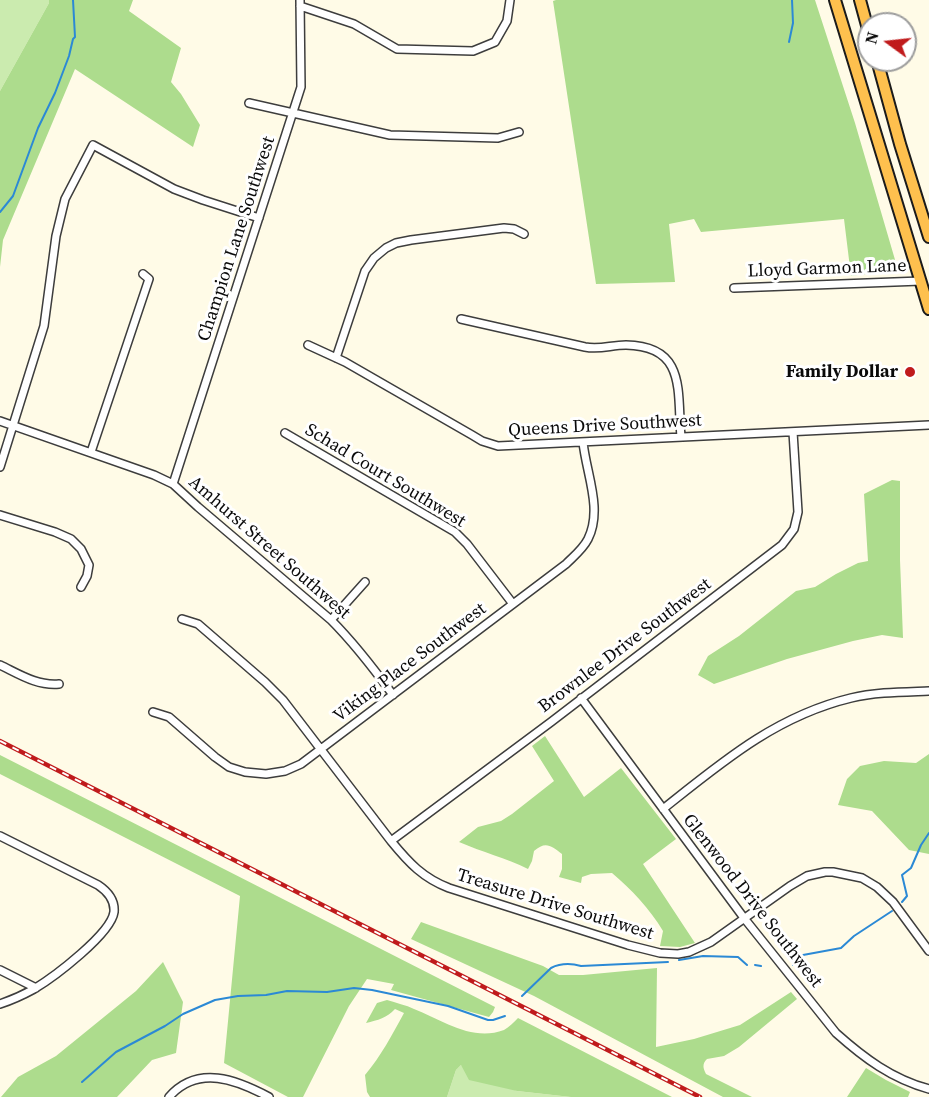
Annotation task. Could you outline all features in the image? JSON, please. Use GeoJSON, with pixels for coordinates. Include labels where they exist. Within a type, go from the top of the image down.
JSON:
{"type":"FeatureCollection","features":[{"type":"Feature","properties":{"kind":"highway"},"geometry":{"type":"LineString","coordinates":[[834,0],[929,309]]}},
{"type":"Feature","properties":{"kind":"highway"},"geometry":{"type":"LineString","coordinates":[[880,72],[929,237]]}},
{"type":"Feature","properties":{"kind":"highway"},"geometry":{"type":"LineString","coordinates":[[864,96],[885,88]]}},
{"type":"Feature","properties":{"kind":"street"},"geometry":{"type":"LineString","coordinates":[[300,3],[354,24],[397,49],[473,51],[495,42],[507,21],[510,0]]}},
{"type":"Feature","properties":{"kind":"street","name":"Champion Lane Southwest"},"geometry":{"type":"LineString","coordinates":[[173,484],[301,87],[300,3]]}},
{"type":"Feature","properties":{"kind":"street"},"geometry":{"type":"LineString","coordinates":[[249,103],[390,135],[498,138],[519,132]]}},
{"type":"Feature","properties":{"kind":"street"},"geometry":{"type":"LineString","coordinates":[[0,468],[44,326],[56,236],[66,199],[93,145],[174,189],[259,218]]}},
{"type":"Feature","properties":{"kind":"street"},"geometry":{"type":"LineString","coordinates":[[336,358],[365,271],[374,258],[386,248],[411,240],[504,228],[514,229],[524,234]]}},
{"type":"Feature","properties":{"kind":"street"},"geometry":{"type":"LineString","coordinates":[[91,452],[149,279],[143,274]]}},
{"type":"Feature","properties":{"kind":"street","name":"Lloyd Garmon Lane"},"geometry":{"type":"LineString","coordinates":[[734,288],[921,281]]}},
{"type":"Feature","properties":{"kind":"street"},"geometry":{"type":"LineString","coordinates":[[461,319],[585,347],[605,348],[624,345],[646,347],[657,351],[671,364],[676,376],[681,437]]}},
{"type":"Feature","properties":{"kind":"street","name":"Queens Drive Southwest"},"geometry":{"type":"LineString","coordinates":[[308,345],[336,358],[482,441],[505,446],[929,425]]}},
{"type":"Feature","properties":{"kind":"street","name":"Amhurst Street Southwest"},"geometry":{"type":"LineString","coordinates":[[0,421],[91,452],[173,484],[331,620],[369,662],[393,695]]}},
{"type":"Feature","properties":{"kind":"street","name":"Brownlee Drive Southwest"},"geometry":{"type":"LineString","coordinates":[[391,841],[782,545],[794,529],[798,512],[793,432]]}},
{"type":"Feature","properties":{"kind":"street","name":"Schad Court Southwest"},"geometry":{"type":"LineString","coordinates":[[285,433],[455,532],[467,544],[513,604]]}},
{"type":"Feature","properties":{"kind":"street","name":"Viking Place Southwest"},"geometry":{"type":"LineString","coordinates":[[153,712],[169,717],[229,767],[244,772],[266,774],[285,771],[301,764],[566,564],[584,546],[592,530],[594,510],[583,442]]}},
{"type":"Feature","properties":{"kind":"street"},"geometry":{"type":"LineString","coordinates":[[0,515],[70,539],[81,549],[89,565],[87,576],[81,587]]}},
{"type":"Feature","properties":{"kind":"street"},"geometry":{"type":"LineString","coordinates":[[331,620],[365,582]]}},
{"type":"Feature","properties":{"kind":"street","name":"Treasure Drive Southwest"},"geometry":{"type":"LineString","coordinates":[[182,619],[198,624],[266,682],[294,713],[406,860],[434,882],[651,951],[678,954],[689,952],[711,942],[807,876],[825,872],[853,875],[877,887],[893,902],[929,951]]}},
{"type":"Feature","properties":{"kind":"street"},"geometry":{"type":"LineString","coordinates":[[0,665],[46,685],[58,684]]}},
{"type":"Feature","properties":{"kind":"street"},"geometry":{"type":"LineString","coordinates":[[663,809],[751,742],[792,718],[852,698],[874,694],[929,691]]}},
{"type":"Feature","properties":{"kind":"street","name":"Glenwood Drive Southwest"},"geometry":{"type":"LineString","coordinates":[[581,698],[744,918],[836,1033],[882,1070],[929,1089]]}},
{"type":"Feature","properties":{"kind":"street"},"geometry":{"type":"LineString","coordinates":[[0,836],[98,885],[109,895],[114,906],[109,924],[98,938],[66,966],[36,988],[18,998],[0,1004]]}},
{"type":"Feature","properties":{"kind":"street"},"geometry":{"type":"LineString","coordinates":[[0,970],[36,988]]}},
{"type":"Feature","properties":{"kind":"street"},"geometry":{"type":"LineString","coordinates":[[169,1097],[184,1085],[205,1078],[235,1081],[269,1097]]}},
{"type":"Feature","properties":{"kind":"green space"},"geometry":{"type":"Polygon","coordinates":[[[0,0],[49,0],[49,3],[0,91],[0,0]]]}},
{"type":"Feature","properties":{"kind":"green space"},"geometry":{"type":"Polygon","coordinates":[[[49,0],[133,0],[129,11],[181,48],[171,82],[200,125],[193,147],[75,69],[3,240],[0,267],[0,91],[49,0]]]}},
{"type":"Feature","properties":{"kind":"green space"},"geometry":{"type":"Polygon","coordinates":[[[815,0],[855,123],[898,270],[851,276],[844,219],[701,232],[694,219],[669,224],[675,282],[596,284],[553,1],[815,0]]]}},
{"type":"Feature","properties":{"kind":"green space"},"geometry":{"type":"Polygon","coordinates":[[[892,480],[900,481],[903,638],[882,635],[853,641],[787,659],[714,684],[698,675],[708,656],[739,636],[796,591],[815,587],[858,563],[868,561],[864,494],[892,480]]]}},
{"type":"Feature","properties":{"kind":"green space"},"geometry":{"type":"Polygon","coordinates":[[[545,736],[584,797],[621,768],[676,839],[643,864],[695,943],[680,947],[660,946],[663,931],[646,907],[619,879],[612,873],[591,874],[582,877],[581,883],[559,877],[562,869],[562,854],[551,846],[541,846],[534,851],[528,869],[459,842],[478,827],[501,821],[512,814],[554,781],[532,746],[545,736]]]}},
{"type":"Feature","properties":{"kind":"green space"},"geometry":{"type":"Polygon","coordinates":[[[929,754],[929,854],[909,850],[872,811],[838,805],[847,779],[860,766],[884,761],[916,763],[929,754]]]}},
{"type":"Feature","properties":{"kind":"green space"},"geometry":{"type":"Polygon","coordinates":[[[0,755],[495,1007],[493,1012],[489,1017],[391,990],[394,984],[367,979],[349,1006],[303,1097],[288,1097],[224,1063],[240,896],[0,774],[0,755]]]}},
{"type":"Feature","properties":{"kind":"green space"},"geometry":{"type":"Polygon","coordinates":[[[421,922],[543,966],[559,975],[657,968],[656,1047],[694,1039],[740,1025],[791,992],[797,999],[739,1047],[724,1056],[705,1061],[703,1066],[706,1074],[752,1097],[723,1097],[534,996],[411,939],[421,922]]]}},
{"type":"Feature","properties":{"kind":"green space"},"geometry":{"type":"Polygon","coordinates":[[[163,962],[183,1002],[176,1053],[152,1060],[117,1097],[1,1097],[18,1077],[56,1056],[136,991],[163,962]]]}},
{"type":"Feature","properties":{"kind":"green space"},"geometry":{"type":"Polygon","coordinates":[[[387,1000],[469,1032],[492,1033],[504,1030],[518,1018],[672,1097],[571,1097],[517,1091],[469,1080],[461,1065],[456,1070],[447,1097],[370,1097],[367,1092],[365,1075],[381,1053],[404,1013],[395,1009],[385,1017],[366,1023],[377,1003],[387,1000]]]}},
{"type":"Feature","properties":{"kind":"green space"},"geometry":{"type":"Polygon","coordinates":[[[461,1065],[517,1091],[571,1097],[447,1097],[456,1070],[461,1065]]]}},
{"type":"Feature","properties":{"kind":"green space"},"geometry":{"type":"Polygon","coordinates":[[[866,1068],[910,1092],[908,1097],[847,1097],[866,1068]]]}},
{"type":"Feature","properties":{"kind":"waterway"},"geometry":{"type":"LineString","coordinates":[[0,212],[13,196],[38,128],[69,56],[75,37],[73,0]]}},
{"type":"Feature","properties":{"kind":"waterway"},"geometry":{"type":"LineString","coordinates":[[789,42],[793,23],[792,0]]}},
{"type":"Feature","properties":{"kind":"waterway"},"geometry":{"type":"LineString","coordinates":[[902,902],[907,896],[902,875],[911,868],[929,833]]}},
{"type":"Feature","properties":{"kind":"waterway"},"geometry":{"type":"LineString","coordinates":[[793,965],[796,959],[803,955],[841,948],[854,936],[892,911]]}},
{"type":"Feature","properties":{"kind":"waterway"},"geometry":{"type":"LineString","coordinates":[[679,960],[703,956],[738,957],[747,965]]}},
{"type":"Feature","properties":{"kind":"waterway"},"geometry":{"type":"LineString","coordinates":[[522,996],[551,968],[558,965],[668,962]]}},
{"type":"Feature","properties":{"kind":"waterway"},"geometry":{"type":"LineString","coordinates":[[755,965],[761,966]]}},
{"type":"Feature","properties":{"kind":"waterway"},"geometry":{"type":"LineString","coordinates":[[82,1082],[116,1052],[183,1014],[215,1000],[238,996],[266,995],[287,991],[327,992],[354,988],[448,1006],[488,1020],[505,1016]]}},
{"type":"Feature","properties":{"kind":"railway"},"geometry":{"type":"LineString","coordinates":[[0,741],[700,1097]]}},
{"type":"Feature","properties":{"kind":"place","name":"Family Dollar"},"geometry":{"type":"Point","coordinates":[910,372]}}]}
